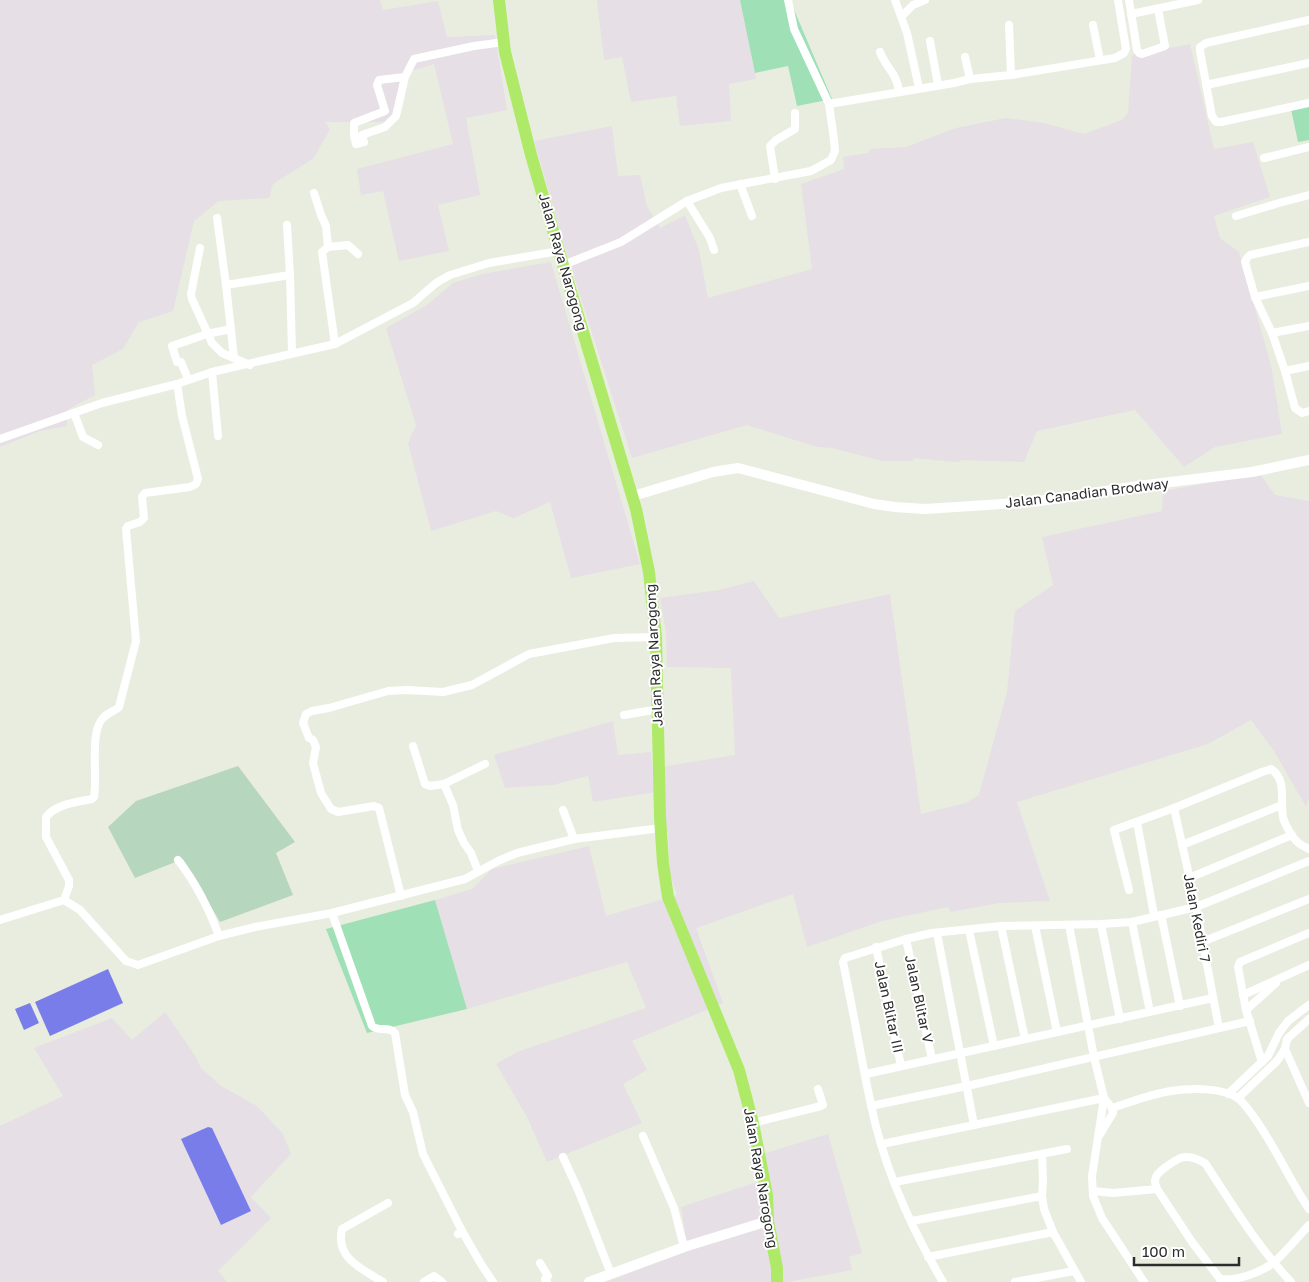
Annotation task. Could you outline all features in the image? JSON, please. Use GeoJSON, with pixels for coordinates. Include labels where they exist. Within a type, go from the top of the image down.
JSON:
{"type":"FeatureCollection","features":[{"type":"Feature","properties":{"kind":"main road","name":"Jalan Raya Narogong"},"geometry":{"type":"LineString","coordinates":[[499,0],[504,42],[519,110],[559,252],[633,496],[649,572],[656,637],[662,863],[668,897],[734,1056],[753,1123],[766,1195],[768,1221],[778,1282]]}},
{"type":"Feature","properties":{"kind":"street"},"geometry":{"type":"LineString","coordinates":[[563,265],[621,242],[687,202],[721,188],[812,171],[831,160],[835,151],[829,104],[794,29],[788,0]]}},
{"type":"Feature","properties":{"kind":"street"},"geometry":{"type":"LineString","coordinates":[[895,0],[902,16],[919,88]]}},
{"type":"Feature","properties":{"kind":"street"},"geometry":{"type":"LineString","coordinates":[[902,16],[913,5],[925,0]]}},
{"type":"Feature","properties":{"kind":"street"},"geometry":{"type":"LineString","coordinates":[[829,104],[970,79],[1011,75],[1115,58],[1124,53],[1126,49],[1118,0]]}},
{"type":"Feature","properties":{"kind":"street"},"geometry":{"type":"LineString","coordinates":[[1129,0],[1137,50],[1142,54],[1165,46],[1158,9]]}},
{"type":"Feature","properties":{"kind":"street"},"geometry":{"type":"LineString","coordinates":[[1131,14],[1198,0]]}},
{"type":"Feature","properties":{"kind":"street"},"geometry":{"type":"LineString","coordinates":[[1309,20],[1203,45],[1200,51],[1212,116],[1216,122],[1309,103]]}},
{"type":"Feature","properties":{"kind":"street"},"geometry":{"type":"LineString","coordinates":[[1009,25],[1011,75]]}},
{"type":"Feature","properties":{"kind":"street"},"geometry":{"type":"LineString","coordinates":[[1093,25],[1100,60]]}},
{"type":"Feature","properties":{"kind":"street"},"geometry":{"type":"LineString","coordinates":[[930,41],[938,85]]}},
{"type":"Feature","properties":{"kind":"street"},"geometry":{"type":"LineString","coordinates":[[405,77],[379,80],[377,84],[385,111],[354,123],[356,144],[364,142],[362,135],[385,127],[396,116],[405,77],[414,59],[474,46],[504,42]]}},
{"type":"Feature","properties":{"kind":"street"},"geometry":{"type":"LineString","coordinates":[[880,52],[883,60],[894,74],[899,92]]}},
{"type":"Feature","properties":{"kind":"street"},"geometry":{"type":"LineString","coordinates":[[965,57],[970,79]]}},
{"type":"Feature","properties":{"kind":"street"},"geometry":{"type":"LineString","coordinates":[[1206,85],[1309,63]]}},
{"type":"Feature","properties":{"kind":"street"},"geometry":{"type":"LineString","coordinates":[[775,179],[770,146],[776,140],[795,129],[795,113]]}},
{"type":"Feature","properties":{"kind":"street"},"geometry":{"type":"LineString","coordinates":[[1264,158],[1309,147]]}},
{"type":"Feature","properties":{"kind":"street"},"geometry":{"type":"LineString","coordinates":[[740,184],[752,216]]}},
{"type":"Feature","properties":{"kind":"street"},"geometry":{"type":"LineString","coordinates":[[314,193],[326,226],[328,247]]}},
{"type":"Feature","properties":{"kind":"street"},"geometry":{"type":"LineString","coordinates":[[1236,216],[1278,202],[1309,195]]}},
{"type":"Feature","properties":{"kind":"street"},"geometry":{"type":"LineString","coordinates":[[687,202],[710,238],[714,250]]}},
{"type":"Feature","properties":{"kind":"street"},"geometry":{"type":"LineString","coordinates":[[217,218],[234,358]]}},
{"type":"Feature","properties":{"kind":"street"},"geometry":{"type":"LineString","coordinates":[[287,225],[292,354]]}},
{"type":"Feature","properties":{"kind":"street"},"geometry":{"type":"LineString","coordinates":[[1309,242],[1250,255],[1245,262],[1255,297],[1272,333],[1285,371],[1294,408],[1302,413],[1309,411]]}},
{"type":"Feature","properties":{"kind":"street"},"geometry":{"type":"LineString","coordinates":[[335,344],[326,276],[321,254],[328,247],[348,245],[358,254]]}},
{"type":"Feature","properties":{"kind":"street"},"geometry":{"type":"LineString","coordinates":[[200,248],[190,294],[207,334],[212,343],[222,353],[250,365]]}},
{"type":"Feature","properties":{"kind":"street"},"geometry":{"type":"LineString","coordinates":[[0,439],[102,403],[177,384],[212,372],[250,365],[335,344],[413,303],[436,283],[450,276],[489,263],[559,252]]}},
{"type":"Feature","properties":{"kind":"street"},"geometry":{"type":"LineString","coordinates":[[226,285],[290,275]]}},
{"type":"Feature","properties":{"kind":"street"},"geometry":{"type":"LineString","coordinates":[[1255,297],[1309,286]]}},
{"type":"Feature","properties":{"kind":"street"},"geometry":{"type":"LineString","coordinates":[[1272,333],[1309,326]]}},
{"type":"Feature","properties":{"kind":"street"},"geometry":{"type":"LineString","coordinates":[[188,379],[181,362],[177,362],[172,346],[207,334],[231,329]]}},
{"type":"Feature","properties":{"kind":"street"},"geometry":{"type":"LineString","coordinates":[[1285,371],[1309,366]]}},
{"type":"Feature","properties":{"kind":"street"},"geometry":{"type":"LineString","coordinates":[[212,372],[218,436]]}},
{"type":"Feature","properties":{"kind":"street"},"geometry":{"type":"LineString","coordinates":[[64,900],[69,880],[46,837],[46,817],[53,810],[94,797],[97,732],[104,716],[120,707],[136,641],[126,529],[128,526],[140,522],[144,518],[142,498],[145,493],[190,487],[196,484],[198,479],[182,416],[177,384]]}},
{"type":"Feature","properties":{"kind":"street"},"geometry":{"type":"LineString","coordinates":[[74,413],[83,438],[98,445]]}},
{"type":"Feature","properties":{"kind":"street","name":"Jalan Canadian Brodway"},"geometry":{"type":"LineString","coordinates":[[633,496],[713,472],[738,468],[895,508],[953,508],[1033,502],[1138,486],[1252,472],[1309,460]]}},
{"type":"Feature","properties":{"kind":"street"},"geometry":{"type":"LineString","coordinates":[[401,896],[379,808],[374,806],[338,812],[331,809],[321,793],[313,763],[316,747],[313,740],[309,738],[303,723],[306,714],[388,691],[442,692],[472,685],[529,654],[614,638],[656,637]]}},
{"type":"Feature","properties":{"kind":"street"},"geometry":{"type":"LineString","coordinates":[[624,715],[659,709]]}},
{"type":"Feature","properties":{"kind":"street"},"geometry":{"type":"LineString","coordinates":[[413,746],[425,784],[430,786],[444,784],[485,764]]}},
{"type":"Feature","properties":{"kind":"street"},"geometry":{"type":"LineString","coordinates":[[1128,890],[1114,830],[1271,769],[1281,783],[1284,822],[1296,842],[1309,848]]}},
{"type":"Feature","properties":{"kind":"street"},"geometry":{"type":"LineString","coordinates":[[444,784],[453,805],[458,830],[471,853],[478,871]]}},
{"type":"Feature","properties":{"kind":"street"},"geometry":{"type":"LineString","coordinates":[[1182,845],[1282,805]]}},
{"type":"Feature","properties":{"kind":"street","name":"Jalan Kediri 7"},"geometry":{"type":"LineString","coordinates":[[1174,808],[1188,878],[1196,907],[1219,1028]]}},
{"type":"Feature","properties":{"kind":"street"},"geometry":{"type":"LineString","coordinates":[[563,810],[574,839]]}},
{"type":"Feature","properties":{"kind":"street"},"geometry":{"type":"LineString","coordinates":[[1137,822],[1157,915],[1180,1006]]}},
{"type":"Feature","properties":{"kind":"street"},"geometry":{"type":"LineString","coordinates":[[0,920],[64,900],[80,910],[126,961],[138,965],[219,936],[294,919],[332,913],[465,879],[517,853],[574,839],[661,828]]}},
{"type":"Feature","properties":{"kind":"street"},"geometry":{"type":"LineString","coordinates":[[1188,878],[1292,835]]}},
{"type":"Feature","properties":{"kind":"street"},"geometry":{"type":"LineString","coordinates":[[178,860],[207,906],[219,936]]}},
{"type":"Feature","properties":{"kind":"street"},"geometry":{"type":"LineString","coordinates":[[943,1282],[928,1257],[900,1199],[882,1144],[871,1106],[844,962],[845,958],[876,947],[937,933],[1001,926],[1132,922],[1196,907],[1309,861]]}},
{"type":"Feature","properties":{"kind":"street"},"geometry":{"type":"LineString","coordinates":[[1202,942],[1309,899]]}},
{"type":"Feature","properties":{"kind":"street"},"geometry":{"type":"LineString","coordinates":[[332,913],[372,1026],[376,1029],[392,1030],[395,1033],[405,1095],[414,1112],[423,1154],[460,1232],[494,1282]]}},
{"type":"Feature","properties":{"kind":"street"},"geometry":{"type":"LineString","coordinates":[[1132,922],[1150,1012]]}},
{"type":"Feature","properties":{"kind":"street"},"geometry":{"type":"LineString","coordinates":[[1069,924],[1094,1056],[1104,1098],[1092,1176],[1095,1203],[1102,1218],[1144,1282]]}},
{"type":"Feature","properties":{"kind":"street"},"geometry":{"type":"LineString","coordinates":[[1101,924],[1120,1019]]}},
{"type":"Feature","properties":{"kind":"street"},"geometry":{"type":"LineString","coordinates":[[1001,926],[1025,1039]]}},
{"type":"Feature","properties":{"kind":"street"},"geometry":{"type":"LineString","coordinates":[[1035,926],[1057,1032]]}},
{"type":"Feature","properties":{"kind":"street"},"geometry":{"type":"LineString","coordinates":[[969,930],[994,1046]]}},
{"type":"Feature","properties":{"kind":"street"},"geometry":{"type":"LineString","coordinates":[[1262,1062],[1246,1010],[1238,967],[1240,962],[1309,932]]}},
{"type":"Feature","properties":{"kind":"street"},"geometry":{"type":"LineString","coordinates":[[937,933],[974,1124]]}},
{"type":"Feature","properties":{"kind":"street","name":"Jalan Blitar V"},"geometry":{"type":"LineString","coordinates":[[906,939],[932,1059]]}},
{"type":"Feature","properties":{"kind":"street","name":"Jalan Blitar III"},"geometry":{"type":"LineString","coordinates":[[876,947],[901,1066]]}},
{"type":"Feature","properties":{"kind":"street"},"geometry":{"type":"LineString","coordinates":[[1243,996],[1309,965]]}},
{"type":"Feature","properties":{"kind":"street"},"geometry":{"type":"LineString","coordinates":[[1246,1010],[1279,980]]}},
{"type":"Feature","properties":{"kind":"street"},"geometry":{"type":"LineString","coordinates":[[866,1074],[1213,998]]}},
{"type":"Feature","properties":{"kind":"street"},"geometry":{"type":"LineString","coordinates":[[1228,1094],[1268,1056],[1279,1033],[1288,1021],[1309,1005]]}},
{"type":"Feature","properties":{"kind":"street"},"geometry":{"type":"LineString","coordinates":[[1238,1098],[1277,1061],[1285,1049],[1287,1039],[1309,1019]]}},
{"type":"Feature","properties":{"kind":"street"},"geometry":{"type":"LineString","coordinates":[[871,1106],[1250,1021]]}},
{"type":"Feature","properties":{"kind":"street"},"geometry":{"type":"LineString","coordinates":[[1285,1049],[1306,1090],[1309,1103]]}},
{"type":"Feature","properties":{"kind":"street"},"geometry":{"type":"LineString","coordinates":[[753,1123],[823,1105],[818,1089]]}},
{"type":"Feature","properties":{"kind":"street"},"geometry":{"type":"LineString","coordinates":[[1112,1108],[1170,1091],[1189,1089],[1228,1094],[1238,1098],[1264,1132],[1309,1208]]}},
{"type":"Feature","properties":{"kind":"street"},"geometry":{"type":"LineString","coordinates":[[1099,1136],[1113,1113],[1112,1108],[1104,1098]]}},
{"type":"Feature","properties":{"kind":"street"},"geometry":{"type":"LineString","coordinates":[[882,1144],[1104,1098]]}},
{"type":"Feature","properties":{"kind":"street"},"geometry":{"type":"LineString","coordinates":[[643,1136],[674,1208],[684,1247]]}},
{"type":"Feature","properties":{"kind":"street"},"geometry":{"type":"LineString","coordinates":[[895,1182],[1067,1149]]}},
{"type":"Feature","properties":{"kind":"street"},"geometry":{"type":"LineString","coordinates":[[1042,1154],[1042,1196],[1044,1209],[1053,1232],[1081,1282]]}},
{"type":"Feature","properties":{"kind":"street"},"geometry":{"type":"LineString","coordinates":[[1291,1282],[1273,1263],[1204,1163],[1198,1159],[1183,1156],[1159,1172],[1155,1183],[1157,1190],[1192,1242],[1220,1279],[1224,1281],[1258,1272],[1273,1263],[1309,1225]]}},
{"type":"Feature","properties":{"kind":"street"},"geometry":{"type":"LineString","coordinates":[[563,1157],[579,1192],[611,1274]]}},
{"type":"Feature","properties":{"kind":"street"},"geometry":{"type":"LineString","coordinates":[[1093,1191],[1113,1194],[1157,1190]]}},
{"type":"Feature","properties":{"kind":"street"},"geometry":{"type":"LineString","coordinates":[[912,1222],[1042,1196]]}},
{"type":"Feature","properties":{"kind":"street"},"geometry":{"type":"LineString","coordinates":[[383,1282],[352,1262],[343,1251],[340,1240],[342,1229],[388,1203]]}},
{"type":"Feature","properties":{"kind":"street"},"geometry":{"type":"LineString","coordinates":[[589,1282],[684,1247],[768,1221]]}},
{"type":"Feature","properties":{"kind":"street"},"geometry":{"type":"LineString","coordinates":[[928,1257],[1053,1232]]}},
{"type":"Feature","properties":{"kind":"street"},"geometry":{"type":"LineString","coordinates":[[540,1263],[548,1276],[545,1279],[547,1282]]}},
{"type":"Feature","properties":{"kind":"street"},"geometry":{"type":"LineString","coordinates":[[1015,1282],[1074,1271]]}},
{"type":"Feature","properties":{"kind":"street"},"geometry":{"type":"LineString","coordinates":[[424,1282],[432,1276],[442,1282]]}},
{"type":"Feature","properties":{"kind":"shaded area"},"geometry":{"type":"Polygon","coordinates":[[[0,0],[380,0],[383,10],[438,1],[447,37],[495,35],[507,110],[466,118],[480,195],[438,205],[449,251],[399,261],[383,191],[361,195],[357,169],[453,144],[434,64],[402,74],[394,122],[325,122],[330,129],[314,158],[273,184],[269,198],[219,201],[194,221],[173,311],[139,322],[123,349],[92,365],[95,395],[67,410],[67,426],[40,431],[0,447],[0,0]]]}},
{"type":"Feature","properties":{"kind":"shaded area"},"geometry":{"type":"Polygon","coordinates":[[[597,0],[740,0],[756,79],[729,84],[731,121],[680,126],[676,96],[631,102],[622,57],[604,60],[597,0]]]}},
{"type":"Feature","properties":{"kind":"shaded area"},"geometry":{"type":"Polygon","coordinates":[[[1190,44],[1214,149],[1253,142],[1270,197],[1214,216],[1220,238],[1239,252],[1271,365],[1282,434],[1215,447],[1184,467],[1135,410],[1037,431],[1024,462],[963,460],[957,462],[914,458],[912,461],[882,461],[832,448],[817,447],[747,425],[632,458],[568,258],[534,141],[612,126],[618,176],[640,175],[647,206],[660,228],[685,215],[699,250],[708,298],[812,269],[801,184],[844,169],[843,157],[868,153],[871,149],[906,147],[956,128],[1006,118],[1044,123],[1084,134],[1122,120],[1128,113],[1132,55],[1190,44]]]}},
{"type":"Feature","properties":{"kind":"shaded area"},"geometry":{"type":"Polygon","coordinates":[[[551,262],[640,564],[571,578],[550,502],[514,518],[496,511],[431,531],[408,443],[416,425],[386,328],[427,305],[453,283],[482,274],[551,262]]]}},
{"type":"Feature","properties":{"kind":"shaded area"},"geometry":{"type":"Polygon","coordinates":[[[1260,474],[1275,495],[1309,501],[1309,799],[1306,807],[1274,751],[1251,720],[1208,744],[1017,802],[1050,901],[999,903],[951,912],[948,907],[882,921],[807,947],[793,894],[696,928],[723,1003],[632,1041],[647,1070],[623,1084],[642,1123],[547,1162],[527,1117],[496,1064],[517,1052],[646,1008],[627,962],[467,1009],[435,900],[472,889],[492,869],[589,846],[606,916],[677,895],[670,874],[668,832],[655,830],[655,792],[593,802],[588,776],[553,785],[505,788],[494,755],[613,721],[618,755],[651,752],[652,766],[667,766],[735,755],[731,668],[667,667],[666,632],[660,598],[719,590],[754,581],[779,618],[890,594],[921,814],[966,803],[979,795],[1007,692],[1015,611],[1053,585],[1042,537],[1162,511],[1163,491],[1260,474]]]}},
{"type":"Feature","properties":{"kind":"shaded area"},"geometry":{"type":"Polygon","coordinates":[[[108,969],[123,1003],[50,1036],[35,1002],[108,969]]]}},
{"type":"Feature","properties":{"kind":"shaded area"},"geometry":{"type":"Polygon","coordinates":[[[30,1003],[39,1023],[24,1030],[15,1009],[30,1003]]]}},
{"type":"Feature","properties":{"kind":"shaded area"},"geometry":{"type":"Polygon","coordinates":[[[165,1012],[196,1057],[201,1068],[221,1086],[257,1106],[283,1134],[291,1154],[251,1197],[271,1218],[218,1271],[227,1282],[0,1282],[0,1126],[63,1096],[34,1048],[112,1018],[132,1040],[165,1012]]]}},
{"type":"Feature","properties":{"kind":"shaded area"},"geometry":{"type":"Polygon","coordinates":[[[208,1127],[212,1128],[251,1211],[221,1225],[181,1139],[208,1127]]]}},
{"type":"Feature","properties":{"kind":"shaded area"},"geometry":{"type":"Polygon","coordinates":[[[828,1134],[862,1253],[849,1257],[852,1270],[788,1282],[606,1282],[688,1251],[681,1207],[760,1181],[756,1156],[828,1134]]]}},
{"type":"Feature","properties":{"kind":"green space"},"geometry":{"type":"Polygon","coordinates":[[[740,0],[792,0],[792,5],[832,99],[797,106],[788,66],[755,73],[740,0]]]}},
{"type":"Feature","properties":{"kind":"green space"},"geometry":{"type":"Polygon","coordinates":[[[1309,105],[1309,140],[1298,142],[1291,109],[1309,105]]]}},
{"type":"Feature","properties":{"kind":"green space"},"geometry":{"type":"Polygon","coordinates":[[[238,766],[295,842],[276,853],[293,895],[220,922],[183,859],[135,878],[108,827],[136,801],[238,766]]]}},
{"type":"Feature","properties":{"kind":"green space"},"geometry":{"type":"Polygon","coordinates":[[[435,900],[467,1009],[367,1033],[326,929],[435,900]]]}}]}
